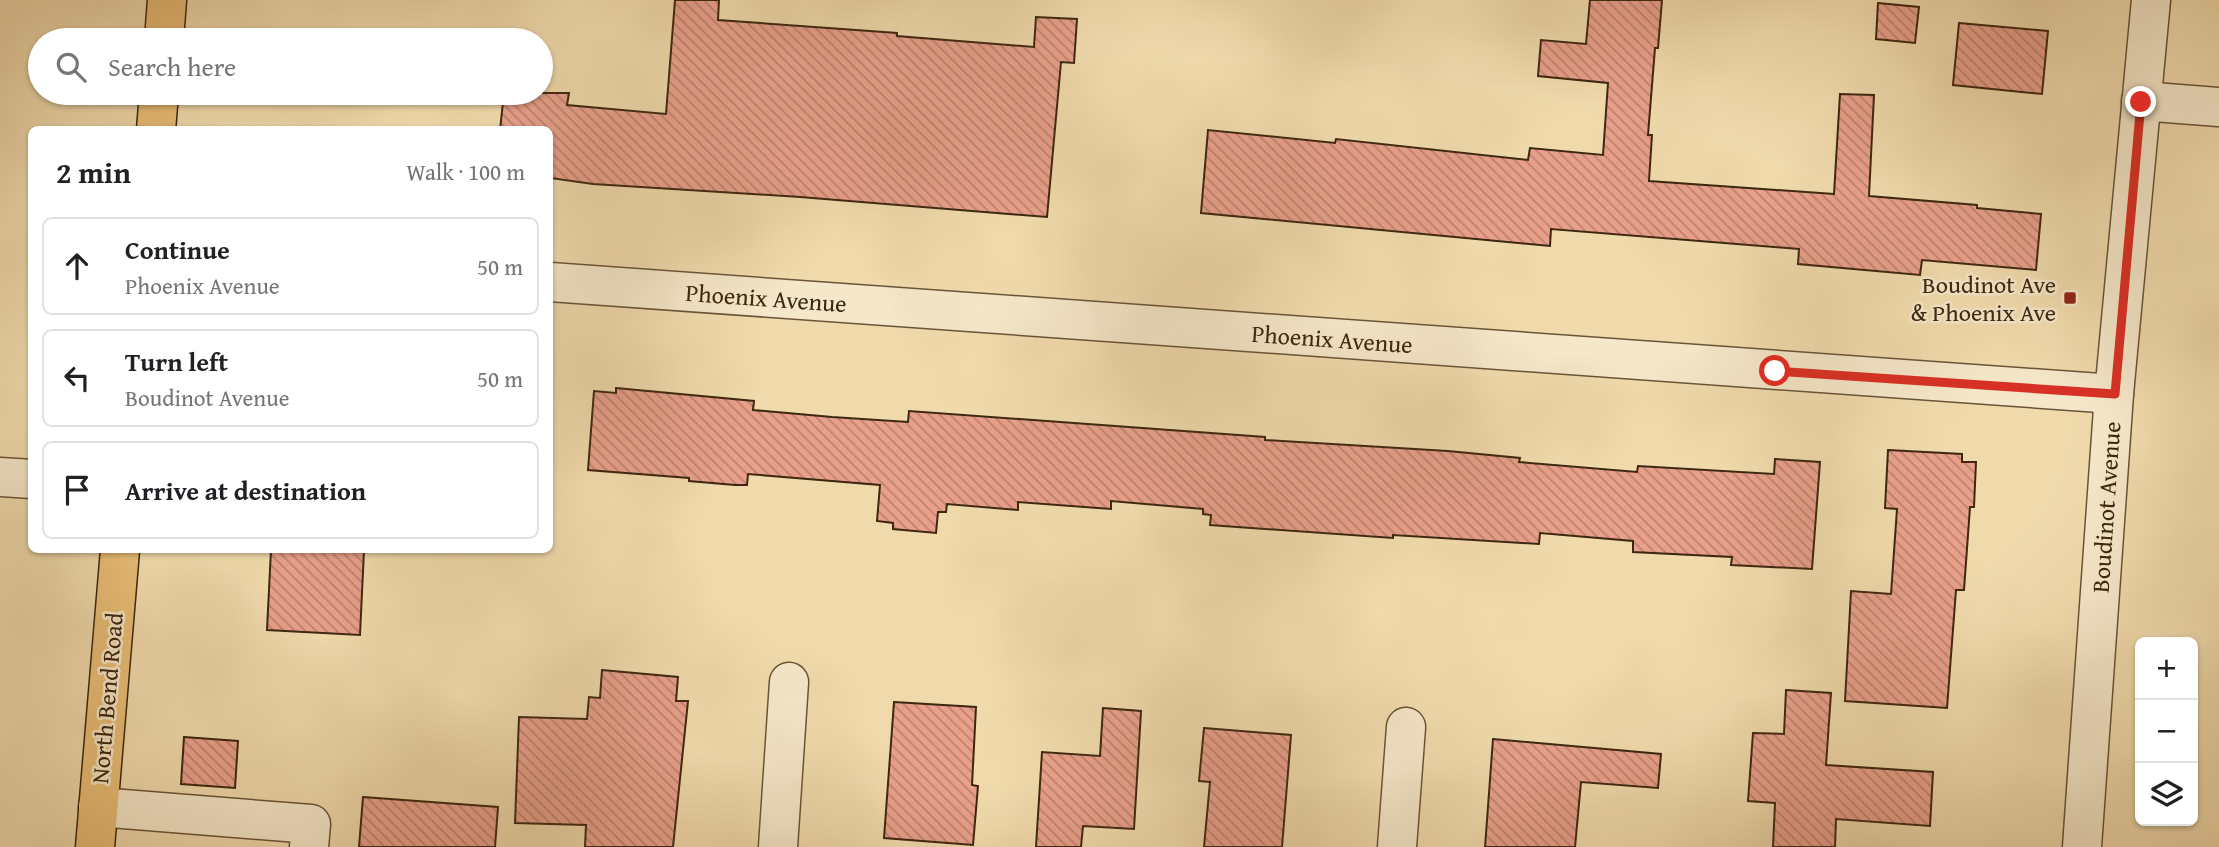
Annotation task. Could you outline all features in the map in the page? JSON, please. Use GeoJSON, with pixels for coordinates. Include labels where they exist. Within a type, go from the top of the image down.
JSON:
{"type":"FeatureCollection","features":[{"type":"Feature","properties":{"kind":"main road"},"geometry":{"type":"LineString","coordinates":[[165,28],[167,0]]}},
{"type":"Feature","properties":{"kind":"main road"},"geometry":{"type":"LineString","coordinates":[[156,126],[158,105]]}},
{"type":"Feature","properties":{"kind":"main road","name":"North Bend Road"},"geometry":{"type":"LineString","coordinates":[[94,847],[120,553]]}},
{"type":"Feature","properties":{"kind":"street","name":"Boudinot Avenue"},"geometry":{"type":"LineString","coordinates":[[2082,847],[2115,394],[2151,0]]}},
{"type":"Feature","properties":{"kind":"street"},"geometry":{"type":"LineString","coordinates":[[2141,102],[2219,107]]}},
{"type":"Feature","properties":{"kind":"street","name":"Phoenix Avenue"},"geometry":{"type":"LineString","coordinates":[[553,282],[2115,394]]}},
{"type":"Feature","properties":{"kind":"street"},"geometry":{"type":"LineString","coordinates":[[0,477],[28,479]]}},
{"type":"Feature","properties":{"kind":"street"},"geometry":{"type":"LineString","coordinates":[[778,847],[789,682]]}},
{"type":"Feature","properties":{"kind":"street"},"geometry":{"type":"LineString","coordinates":[[1396,847],[1406,727]]}},
{"type":"Feature","properties":{"kind":"street"},"geometry":{"type":"LineString","coordinates":[[98,807],[311,824],[309,847]]}},
{"type":"Feature","properties":{"kind":"building"},"geometry":{"type":"Polygon","coordinates":[[[675,0],[719,0],[718,20],[897,33],[897,36],[1034,47],[1036,17],[1077,19],[1074,63],[1061,62],[1047,217],[593,184],[553,178],[553,126],[500,126],[503,105],[553,105],[553,93],[569,93],[567,105],[666,114],[675,0]]]}},
{"type":"Feature","properties":{"kind":"building"},"geometry":{"type":"Polygon","coordinates":[[[1590,0],[1662,0],[1648,135],[1652,135],[1649,181],[1834,194],[1840,94],[1874,95],[1869,196],[1977,205],[1977,208],[2041,214],[2036,270],[1922,260],[1920,275],[1798,264],[1799,249],[1551,229],[1550,246],[1201,213],[1208,130],[1335,143],[1336,139],[1528,160],[1530,148],[1603,155],[1608,83],[1538,76],[1541,40],[1586,44],[1590,0]]]}},
{"type":"Feature","properties":{"kind":"building"},"geometry":{"type":"Polygon","coordinates":[[[1878,3],[1919,7],[1915,43],[1876,39],[1878,3]]]}},
{"type":"Feature","properties":{"kind":"building"},"geometry":{"type":"Polygon","coordinates":[[[1959,23],[2048,31],[2042,94],[1953,85],[1959,23]]]}},
{"type":"Feature","properties":{"kind":"building"},"geometry":{"type":"Polygon","coordinates":[[[616,388],[754,401],[753,410],[832,417],[908,422],[909,411],[1265,437],[1265,440],[1448,451],[1520,458],[1519,462],[1637,472],[1638,466],[1774,474],[1775,459],[1820,462],[1812,569],[1731,565],[1732,557],[1633,552],[1633,541],[1540,533],[1539,544],[1393,535],[1393,538],[1210,525],[1211,515],[1203,514],[1203,509],[1111,501],[1111,509],[1018,502],[1018,510],[947,504],[946,512],[938,512],[936,533],[893,529],[893,523],[877,521],[880,485],[748,474],[747,485],[735,485],[689,481],[689,478],[588,470],[594,391],[616,393],[616,388]]]}},
{"type":"Feature","properties":{"kind":"building"},"geometry":{"type":"Polygon","coordinates":[[[1888,450],[1962,454],[1962,462],[1976,462],[1974,507],[1970,507],[1964,590],[1956,590],[1947,708],[1845,701],[1851,591],[1891,594],[1897,509],[1885,508],[1888,450]]]}},
{"type":"Feature","properties":{"kind":"building"},"geometry":{"type":"Polygon","coordinates":[[[271,553],[364,553],[360,635],[267,630],[271,553]]]}},
{"type":"Feature","properties":{"kind":"building"},"geometry":{"type":"Polygon","coordinates":[[[602,670],[678,677],[676,701],[688,701],[673,847],[585,847],[586,825],[515,823],[519,717],[587,719],[589,697],[600,698],[602,670]]]}},
{"type":"Feature","properties":{"kind":"building"},"geometry":{"type":"Polygon","coordinates":[[[1786,690],[1831,693],[1826,765],[1933,772],[1930,826],[1836,819],[1835,847],[1773,847],[1775,803],[1748,801],[1753,733],[1784,734],[1786,690]]]}},
{"type":"Feature","properties":{"kind":"building"},"geometry":{"type":"Polygon","coordinates":[[[894,702],[976,707],[972,785],[978,786],[973,845],[884,838],[894,702]]]}},
{"type":"Feature","properties":{"kind":"building"},"geometry":{"type":"Polygon","coordinates":[[[1103,708],[1141,711],[1134,829],[1083,826],[1081,847],[1036,847],[1042,752],[1100,756],[1103,708]]]}},
{"type":"Feature","properties":{"kind":"building"},"geometry":{"type":"Polygon","coordinates":[[[1204,728],[1291,735],[1282,847],[1204,847],[1210,782],[1199,781],[1204,728]]]}},
{"type":"Feature","properties":{"kind":"building"},"geometry":{"type":"Polygon","coordinates":[[[184,737],[238,741],[235,788],[181,784],[184,737]]]}},
{"type":"Feature","properties":{"kind":"building"},"geometry":{"type":"Polygon","coordinates":[[[1493,739],[1661,754],[1658,788],[1581,782],[1575,847],[1485,847],[1493,739]]]}},
{"type":"Feature","properties":{"kind":"building"},"geometry":{"type":"Polygon","coordinates":[[[363,797],[498,807],[495,847],[359,847],[363,797]]]}},
{"type":"Feature","properties":{"kind":"place","name":"Boudinot Ave & Phoenix Ave"},"geometry":{"type":"Point","coordinates":[2070,298]}},
{"type":"Feature","properties":{"kind":"route"},"geometry":{"type":"LineString","coordinates":[[1775,371],[2115,394],[2141,102]]}}]}
